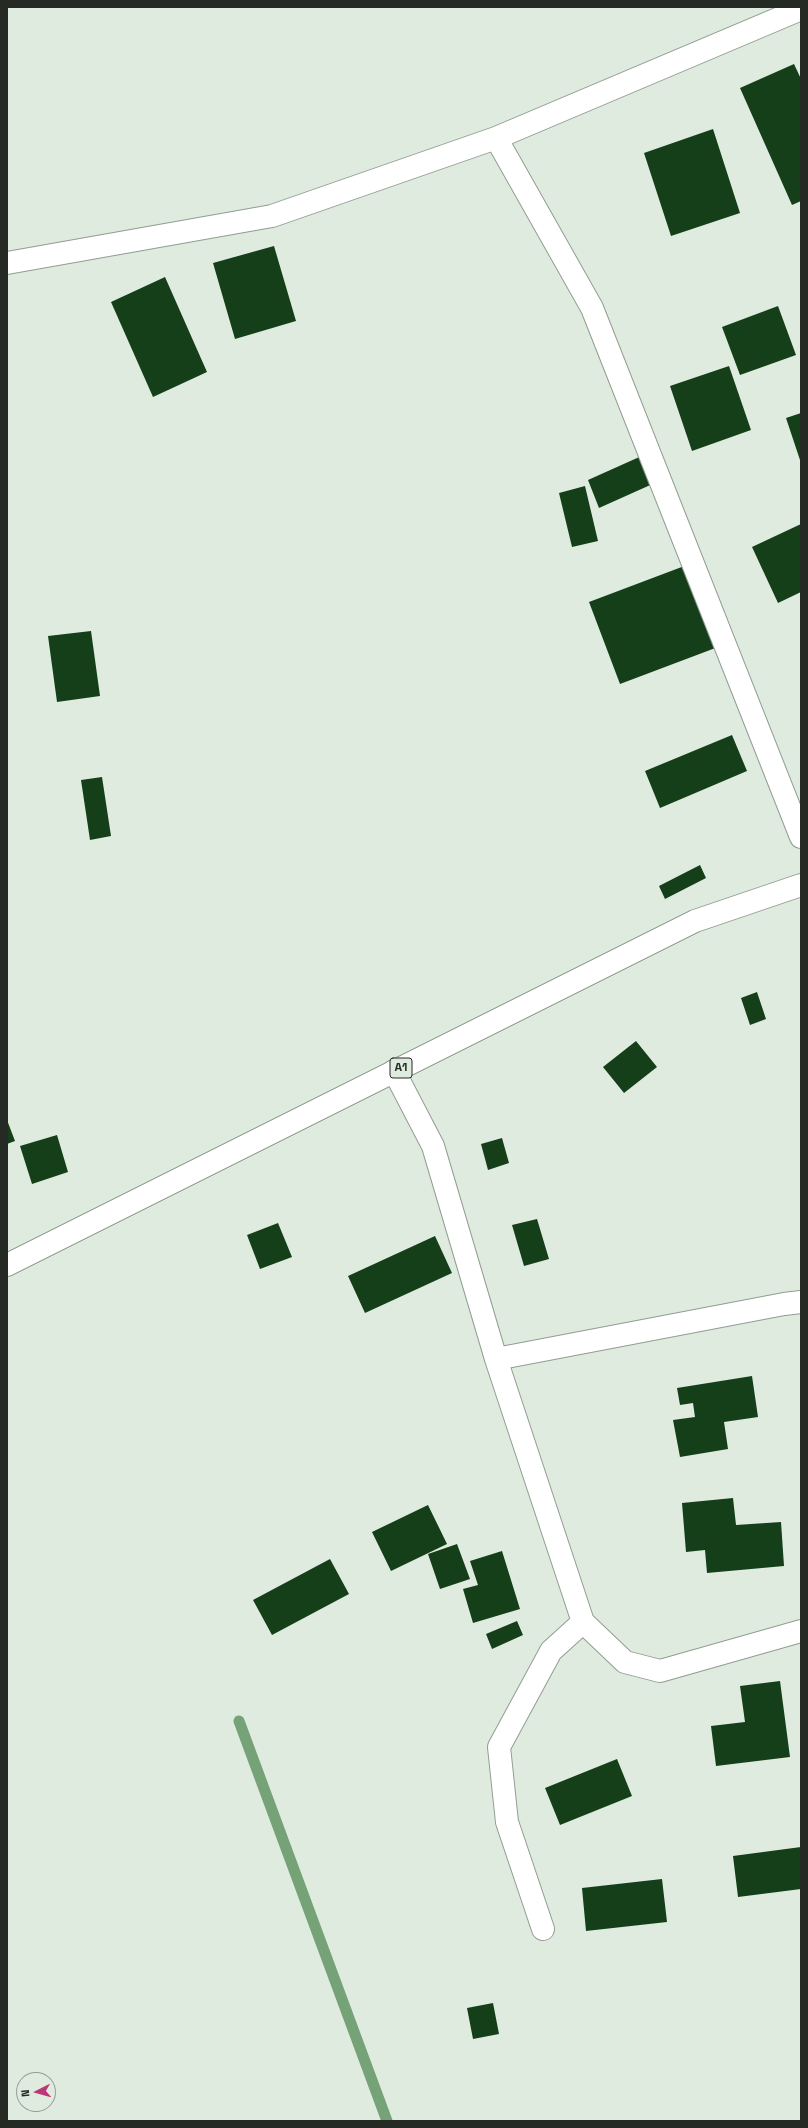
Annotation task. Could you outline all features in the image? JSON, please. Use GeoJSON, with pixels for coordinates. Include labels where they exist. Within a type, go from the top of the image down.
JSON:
{"type":"FeatureCollection","features":[{"type":"Feature","properties":{"kind":"main road"},"geometry":{"type":"LineString","coordinates":[[7,263],[272,216],[496,138],[801,9]]}},
{"type":"Feature","properties":{"kind":"main road"},"geometry":{"type":"LineString","coordinates":[[496,138],[592,308],[801,837]]}},
{"type":"Feature","properties":{"kind":"main road","name":"A1"},"geometry":{"type":"LineString","coordinates":[[7,1265],[695,921],[801,885]]}},
{"type":"Feature","properties":{"kind":"main road"},"geometry":{"type":"LineString","coordinates":[[394,1071],[432,1146],[496,1360],[583,1622],[625,1662],[660,1670],[801,1631]]}},
{"type":"Feature","properties":{"kind":"main road"},"geometry":{"type":"LineString","coordinates":[[496,1360],[784,1304],[801,1302]]}},
{"type":"Feature","properties":{"kind":"main road"},"geometry":{"type":"LineString","coordinates":[[543,1929],[507,1822],[499,1747],[551,1651],[583,1622]]}},
{"type":"Feature","properties":{"kind":"building"},"geometry":{"type":"Polygon","coordinates":[[[794,64],[801,79],[801,201],[792,205],[740,88],[794,64]]]}},
{"type":"Feature","properties":{"kind":"building"},"geometry":{"type":"Polygon","coordinates":[[[713,129],[740,213],[671,236],[644,153],[713,129]]]}},
{"type":"Feature","properties":{"kind":"building"},"geometry":{"type":"Polygon","coordinates":[[[274,246],[296,321],[235,339],[213,263],[274,246]]]}},
{"type":"Feature","properties":{"kind":"building"},"geometry":{"type":"Polygon","coordinates":[[[165,277],[207,372],[153,397],[111,302],[165,277]]]}},
{"type":"Feature","properties":{"kind":"building"},"geometry":{"type":"Polygon","coordinates":[[[778,306],[796,355],[740,375],[722,327],[778,306]]]}},
{"type":"Feature","properties":{"kind":"building"},"geometry":{"type":"Polygon","coordinates":[[[729,366],[751,430],[692,451],[670,386],[729,366]]]}},
{"type":"Feature","properties":{"kind":"building"},"geometry":{"type":"Polygon","coordinates":[[[801,413],[801,463],[786,418],[801,413]]]}},
{"type":"Feature","properties":{"kind":"building"},"geometry":{"type":"Polygon","coordinates":[[[646,454],[657,482],[599,508],[588,480],[646,454]]]}},
{"type":"Feature","properties":{"kind":"building"},"geometry":{"type":"Polygon","coordinates":[[[585,486],[598,541],[572,547],[559,493],[585,486]]]}},
{"type":"Feature","properties":{"kind":"building"},"geometry":{"type":"Polygon","coordinates":[[[801,524],[801,592],[778,603],[752,547],[801,524]]]}},
{"type":"Feature","properties":{"kind":"building"},"geometry":{"type":"Polygon","coordinates":[[[687,565],[718,647],[620,684],[589,602],[687,565]]]}},
{"type":"Feature","properties":{"kind":"building"},"geometry":{"type":"Polygon","coordinates":[[[91,631],[100,696],[57,702],[48,636],[91,631]]]}},
{"type":"Feature","properties":{"kind":"building"},"geometry":{"type":"Polygon","coordinates":[[[732,735],[747,771],[660,808],[645,771],[732,735]]]}},
{"type":"Feature","properties":{"kind":"building"},"geometry":{"type":"Polygon","coordinates":[[[102,777],[111,836],[90,840],[81,780],[102,777]]]}},
{"type":"Feature","properties":{"kind":"building"},"geometry":{"type":"Polygon","coordinates":[[[700,865],[706,878],[665,899],[659,886],[700,865]]]}},
{"type":"Feature","properties":{"kind":"building"},"geometry":{"type":"Polygon","coordinates":[[[757,992],[766,1019],[750,1025],[741,998],[757,992]]]}},
{"type":"Feature","properties":{"kind":"building"},"geometry":{"type":"Polygon","coordinates":[[[636,1041],[657,1067],[624,1093],[603,1067],[636,1041]]]}},
{"type":"Feature","properties":{"kind":"building"},"geometry":{"type":"Polygon","coordinates":[[[7,1120],[15,1141],[7,1144],[7,1120]]]}},
{"type":"Feature","properties":{"kind":"building"},"geometry":{"type":"Polygon","coordinates":[[[57,1135],[68,1172],[32,1184],[20,1146],[57,1135]]]}},
{"type":"Feature","properties":{"kind":"building"},"geometry":{"type":"Polygon","coordinates":[[[502,1138],[509,1163],[488,1170],[481,1144],[502,1138]]]}},
{"type":"Feature","properties":{"kind":"building"},"geometry":{"type":"Polygon","coordinates":[[[537,1219],[549,1259],[524,1266],[512,1225],[537,1219]]]}},
{"type":"Feature","properties":{"kind":"building"},"geometry":{"type":"Polygon","coordinates":[[[278,1223],[292,1257],[260,1269],[247,1235],[278,1223]]]}},
{"type":"Feature","properties":{"kind":"building"},"geometry":{"type":"Polygon","coordinates":[[[435,1236],[452,1273],[365,1313],[348,1276],[435,1236]]]}},
{"type":"Feature","properties":{"kind":"building"},"geometry":{"type":"Polygon","coordinates":[[[752,1376],[758,1417],[724,1422],[728,1449],[680,1457],[673,1420],[695,1417],[693,1403],[680,1405],[677,1388],[752,1376]]]}},
{"type":"Feature","properties":{"kind":"building"},"geometry":{"type":"Polygon","coordinates":[[[733,1498],[736,1525],[781,1522],[784,1566],[707,1573],[705,1550],[686,1552],[682,1503],[733,1498]]]}},
{"type":"Feature","properties":{"kind":"building"},"geometry":{"type":"Polygon","coordinates":[[[428,1505],[447,1544],[391,1571],[372,1532],[428,1505]]]}},
{"type":"Feature","properties":{"kind":"building"},"geometry":{"type":"Polygon","coordinates":[[[457,1544],[470,1579],[440,1589],[428,1554],[457,1544]]]}},
{"type":"Feature","properties":{"kind":"building"},"geometry":{"type":"Polygon","coordinates":[[[502,1551],[520,1609],[473,1623],[463,1589],[478,1585],[470,1561],[502,1551]]]}},
{"type":"Feature","properties":{"kind":"building"},"geometry":{"type":"Polygon","coordinates":[[[330,1559],[349,1594],[272,1635],[253,1600],[330,1559]]]}},
{"type":"Feature","properties":{"kind":"building"},"geometry":{"type":"Polygon","coordinates":[[[517,1621],[523,1635],[492,1649],[486,1634],[517,1621]]]}},
{"type":"Feature","properties":{"kind":"building"},"geometry":{"type":"Polygon","coordinates":[[[780,1681],[790,1757],[716,1766],[711,1726],[745,1722],[740,1686],[780,1681]]]}},
{"type":"Feature","properties":{"kind":"building"},"geometry":{"type":"Polygon","coordinates":[[[617,1759],[632,1796],[560,1825],[545,1788],[617,1759]]]}},
{"type":"Feature","properties":{"kind":"building"},"geometry":{"type":"Polygon","coordinates":[[[801,1847],[801,1889],[738,1897],[733,1856],[801,1847]]]}},
{"type":"Feature","properties":{"kind":"building"},"geometry":{"type":"Polygon","coordinates":[[[662,1879],[667,1922],[586,1931],[582,1888],[662,1879]]]}},
{"type":"Feature","properties":{"kind":"building"},"geometry":{"type":"Polygon","coordinates":[[[493,2003],[499,2034],[473,2039],[467,2008],[493,2003]]]}},
{"type":"Feature","properties":{"kind":"waterway"},"geometry":{"type":"LineString","coordinates":[[239,1721],[387,2121]]}}]}
